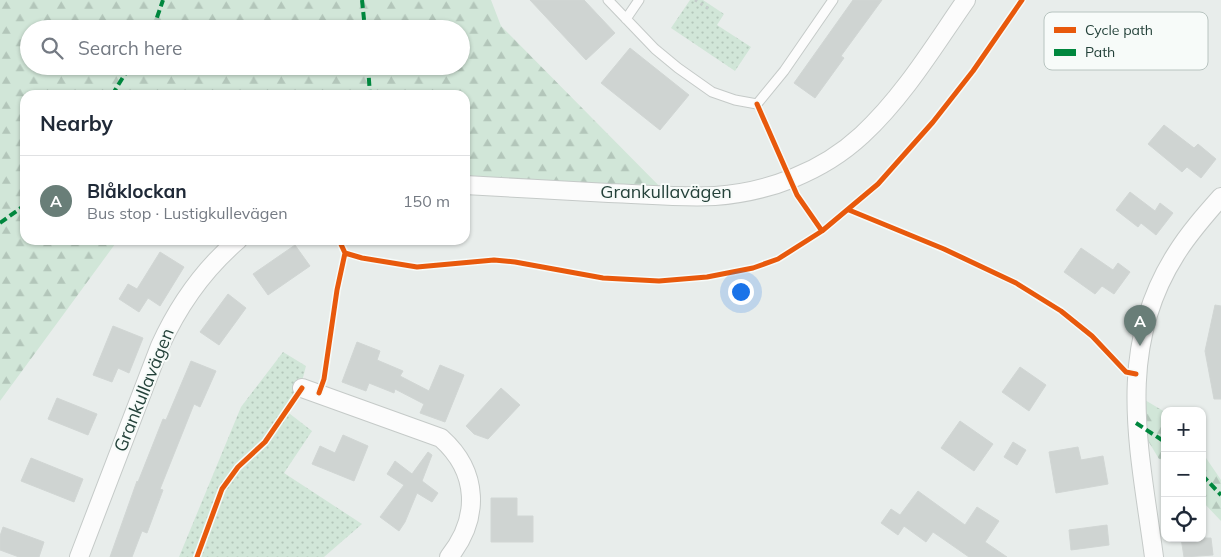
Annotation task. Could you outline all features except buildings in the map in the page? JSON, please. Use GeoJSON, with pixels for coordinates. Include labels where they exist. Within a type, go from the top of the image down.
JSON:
{"type":"FeatureCollection","features":[{"type":"Feature","properties":{"kind":"street","name":"Grankullavägen"},"geometry":{"type":"LineString","coordinates":[[470,185],[714,196],[756,190],[790,179],[818,167],[862,135],[889,107],[916,72],[966,0]]}},
{"type":"Feature","properties":{"kind":"street"},"geometry":{"type":"LineString","coordinates":[[1154,557],[1136,423],[1136,374],[1140,346],[1148,314],[1160,284],[1176,254],[1221,197]]}},
{"type":"Feature","properties":{"kind":"street","name":"Grankullavägen"},"geometry":{"type":"LineString","coordinates":[[79,557],[169,326],[184,301],[206,271],[233,245]]}},
{"type":"Feature","properties":{"kind":"street"},"geometry":{"type":"LineString","coordinates":[[302,388],[441,438],[453,450],[468,480],[471,502],[468,523],[464,534],[449,557]]}},
{"type":"Feature","properties":{"kind":"lane"},"geometry":{"type":"LineString","coordinates":[[608,0],[655,49],[712,92],[735,100],[757,104],[779,78],[833,0]]}},
{"type":"Feature","properties":{"kind":"lane"},"geometry":{"type":"LineString","coordinates":[[626,19],[639,0]]}},
{"type":"Feature","properties":{"kind":"path"},"geometry":{"type":"LineString","coordinates":[[695,0],[708,9]]}},
{"type":"Feature","properties":{"kind":"green space"},"geometry":{"type":"Polygon","coordinates":[[[0,0],[491,0],[501,26],[675,202],[470,193],[470,90],[20,90],[20,245],[114,245],[0,401],[0,0]]]}},
{"type":"Feature","properties":{"kind":"green space"},"geometry":{"type":"Polygon","coordinates":[[[690,0],[703,0],[724,14],[717,25],[751,47],[735,71],[671,28],[690,0]]]}},
{"type":"Feature","properties":{"kind":"green space"},"geometry":{"type":"Polygon","coordinates":[[[283,352],[306,366],[301,385],[285,410],[312,431],[284,473],[362,524],[324,557],[179,557],[241,407],[283,352]]]}},
{"type":"Feature","properties":{"kind":"green space"},"geometry":{"type":"Polygon","coordinates":[[[1135,394],[1161,410],[1161,459],[1159,459],[1138,424],[1135,394]]]}},
{"type":"Feature","properties":{"kind":"green space"},"geometry":{"type":"Polygon","coordinates":[[[1206,458],[1221,480],[1221,521],[1206,505],[1206,458]]]}},
{"type":"Feature","properties":{"kind":"marked path"},"geometry":{"type":"LineString","coordinates":[[156,20],[163,0]]}},
{"type":"Feature","properties":{"kind":"marked path"},"geometry":{"type":"LineString","coordinates":[[362,0],[364,20]]}},
{"type":"Feature","properties":{"kind":"marked path"},"geometry":{"type":"LineString","coordinates":[[115,90],[124,75]]}},
{"type":"Feature","properties":{"kind":"marked path"},"geometry":{"type":"LineString","coordinates":[[369,75],[370,90]]}},
{"type":"Feature","properties":{"kind":"marked path"},"geometry":{"type":"LineString","coordinates":[[0,223],[20,209]]}},
{"type":"Feature","properties":{"kind":"marked path"},"geometry":{"type":"LineString","coordinates":[[1136,423],[1161,439]]}},
{"type":"Feature","properties":{"kind":"marked path"},"geometry":{"type":"LineString","coordinates":[[1206,479],[1221,495]]}},
{"type":"Feature","properties":{"kind":"cycle path"},"geometry":{"type":"LineString","coordinates":[[345,253],[362,258],[417,267],[494,260],[603,278],[659,281],[707,277],[753,268],[778,259],[822,231],[878,184],[933,122],[973,71],[1022,0]]}},
{"type":"Feature","properties":{"kind":"cycle path"},"geometry":{"type":"LineString","coordinates":[[757,104],[797,195],[822,231]]}},
{"type":"Feature","properties":{"kind":"cycle path"},"geometry":{"type":"LineString","coordinates":[[849,210],[944,249],[1016,283],[1061,311],[1092,336],[1126,372],[1136,374]]}},
{"type":"Feature","properties":{"kind":"cycle path"},"geometry":{"type":"LineString","coordinates":[[319,393],[324,379],[337,290],[345,253],[341,245]]}},
{"type":"Feature","properties":{"kind":"cycle path"},"geometry":{"type":"LineString","coordinates":[[197,557],[222,489],[238,467],[265,442],[302,388]]}},
{"type":"Feature","properties":{"kind":"place","name":"Blåklockan"},"geometry":{"type":"Point","coordinates":[1140,346]}}]}
